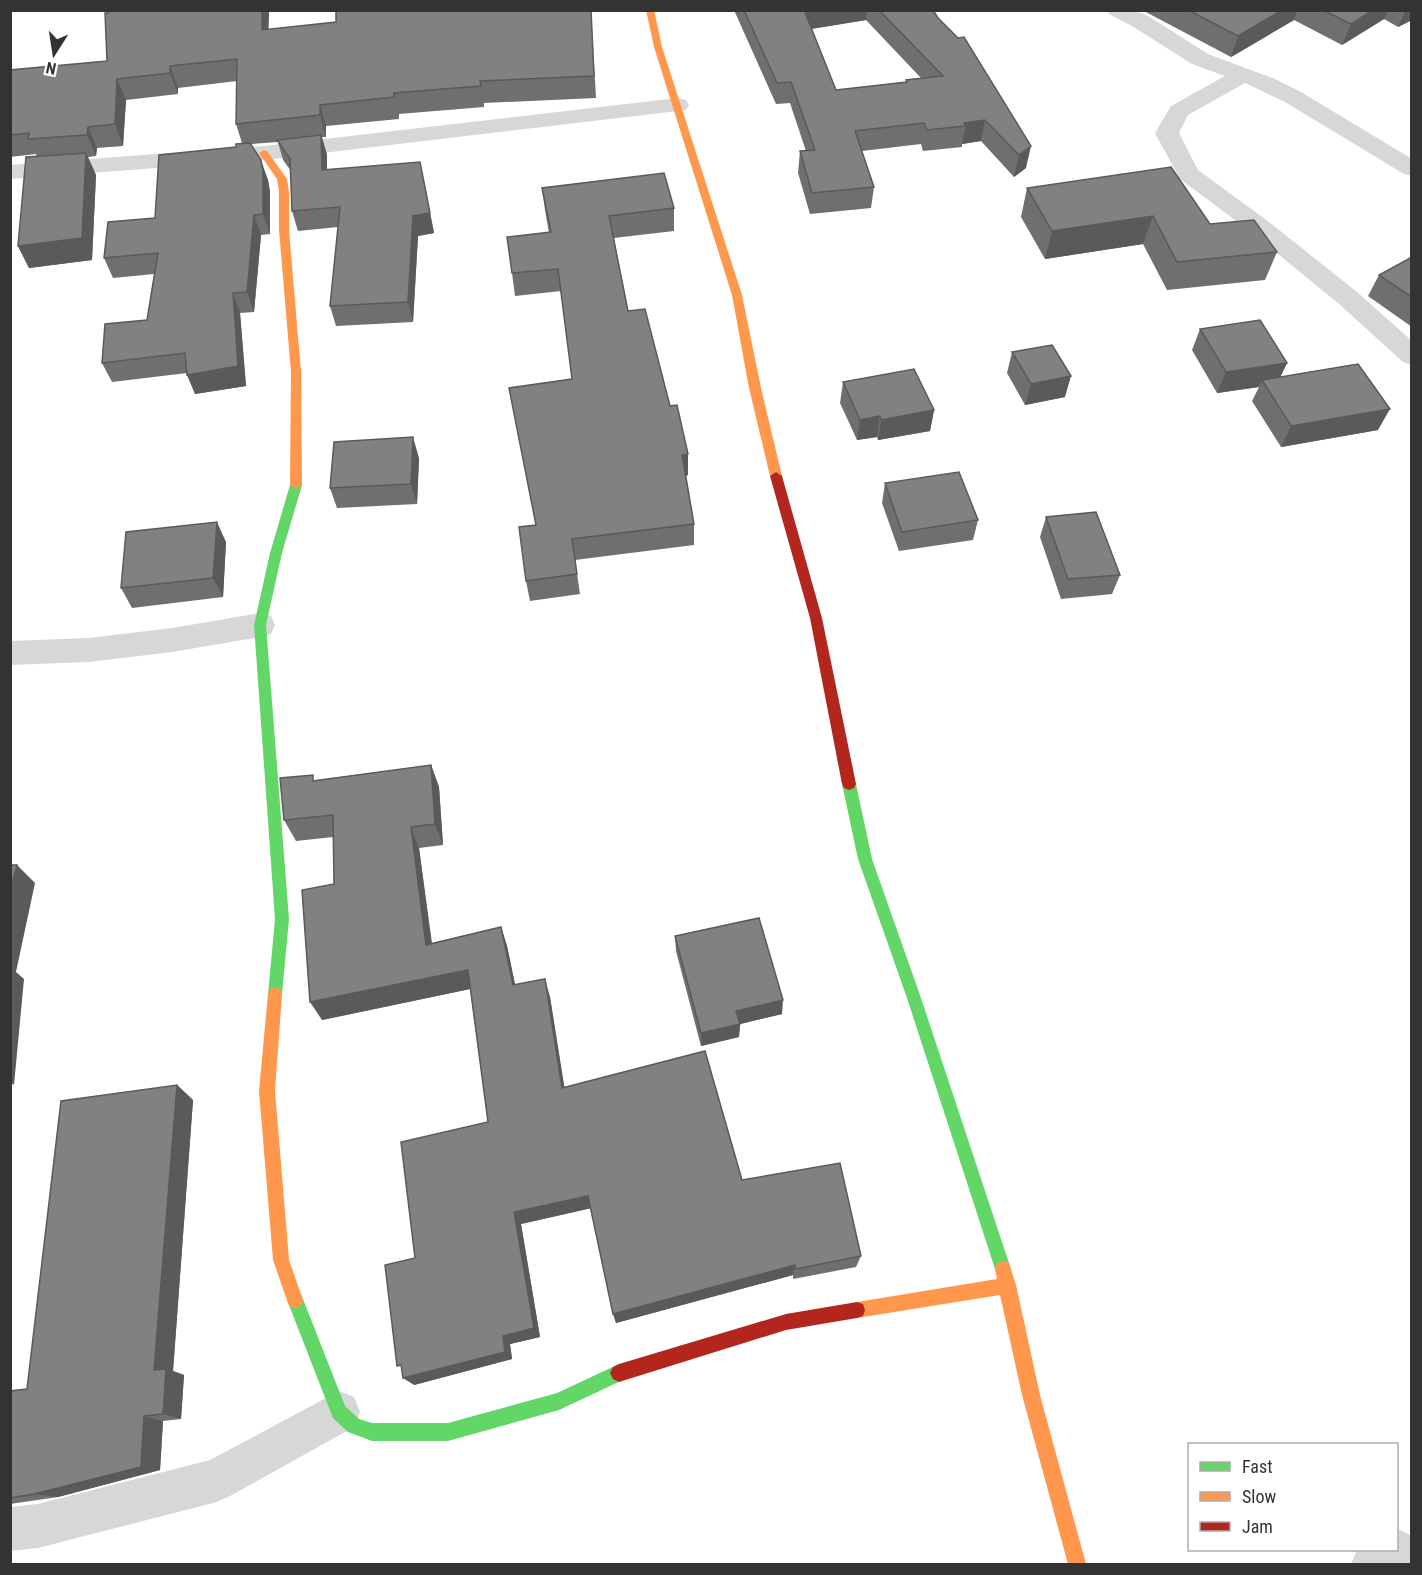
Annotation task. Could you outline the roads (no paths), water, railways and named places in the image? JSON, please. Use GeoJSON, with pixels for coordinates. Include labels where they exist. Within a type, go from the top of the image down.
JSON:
{"type":"FeatureCollection","features":[{"type":"Feature","properties":{"kind":"street"},"geometry":{"type":"LineString","coordinates":[[650,10],[658,47],[736,295],[779,488],[816,618],[865,859],[914,998],[1008,1285],[1031,1395],[1077,1564]]}},
{"type":"Feature","properties":{"kind":"street"},"geometry":{"type":"LineString","coordinates":[[1116,10],[1140,21],[1200,59],[1293,97],[1412,169]]}},
{"type":"Feature","properties":{"kind":"street"},"geometry":{"type":"LineString","coordinates":[[1243,75],[1179,111],[1167,133],[1188,174],[1348,298],[1412,356]]}},
{"type":"Feature","properties":{"kind":"street"},"geometry":{"type":"LineString","coordinates":[[10,172],[264,153],[678,105]]}},
{"type":"Feature","properties":{"kind":"street"},"geometry":{"type":"LineString","coordinates":[[264,153],[282,179],[284,192],[284,230],[296,372],[298,479],[276,553],[260,625],[282,919],[267,1091],[281,1260],[316,1358],[339,1412],[354,1426],[372,1431],[448,1432],[559,1401],[617,1374],[786,1322],[1008,1285]]}},
{"type":"Feature","properties":{"kind":"street"},"geometry":{"type":"LineString","coordinates":[[10,653],[89,650],[172,640],[260,625]]}},
{"type":"Feature","properties":{"kind":"street"},"geometry":{"type":"LineString","coordinates":[[10,1529],[38,1526],[218,1480],[339,1412]]}},
{"type":"Feature","properties":{"kind":"street"},"geometry":{"type":"LineString","coordinates":[[1398,1548],[1412,1539]]}},
{"type":"Feature","properties":{"kind":"street"},"geometry":{"type":"LineString","coordinates":[[1372,1564],[1393,1551]]}}]}
